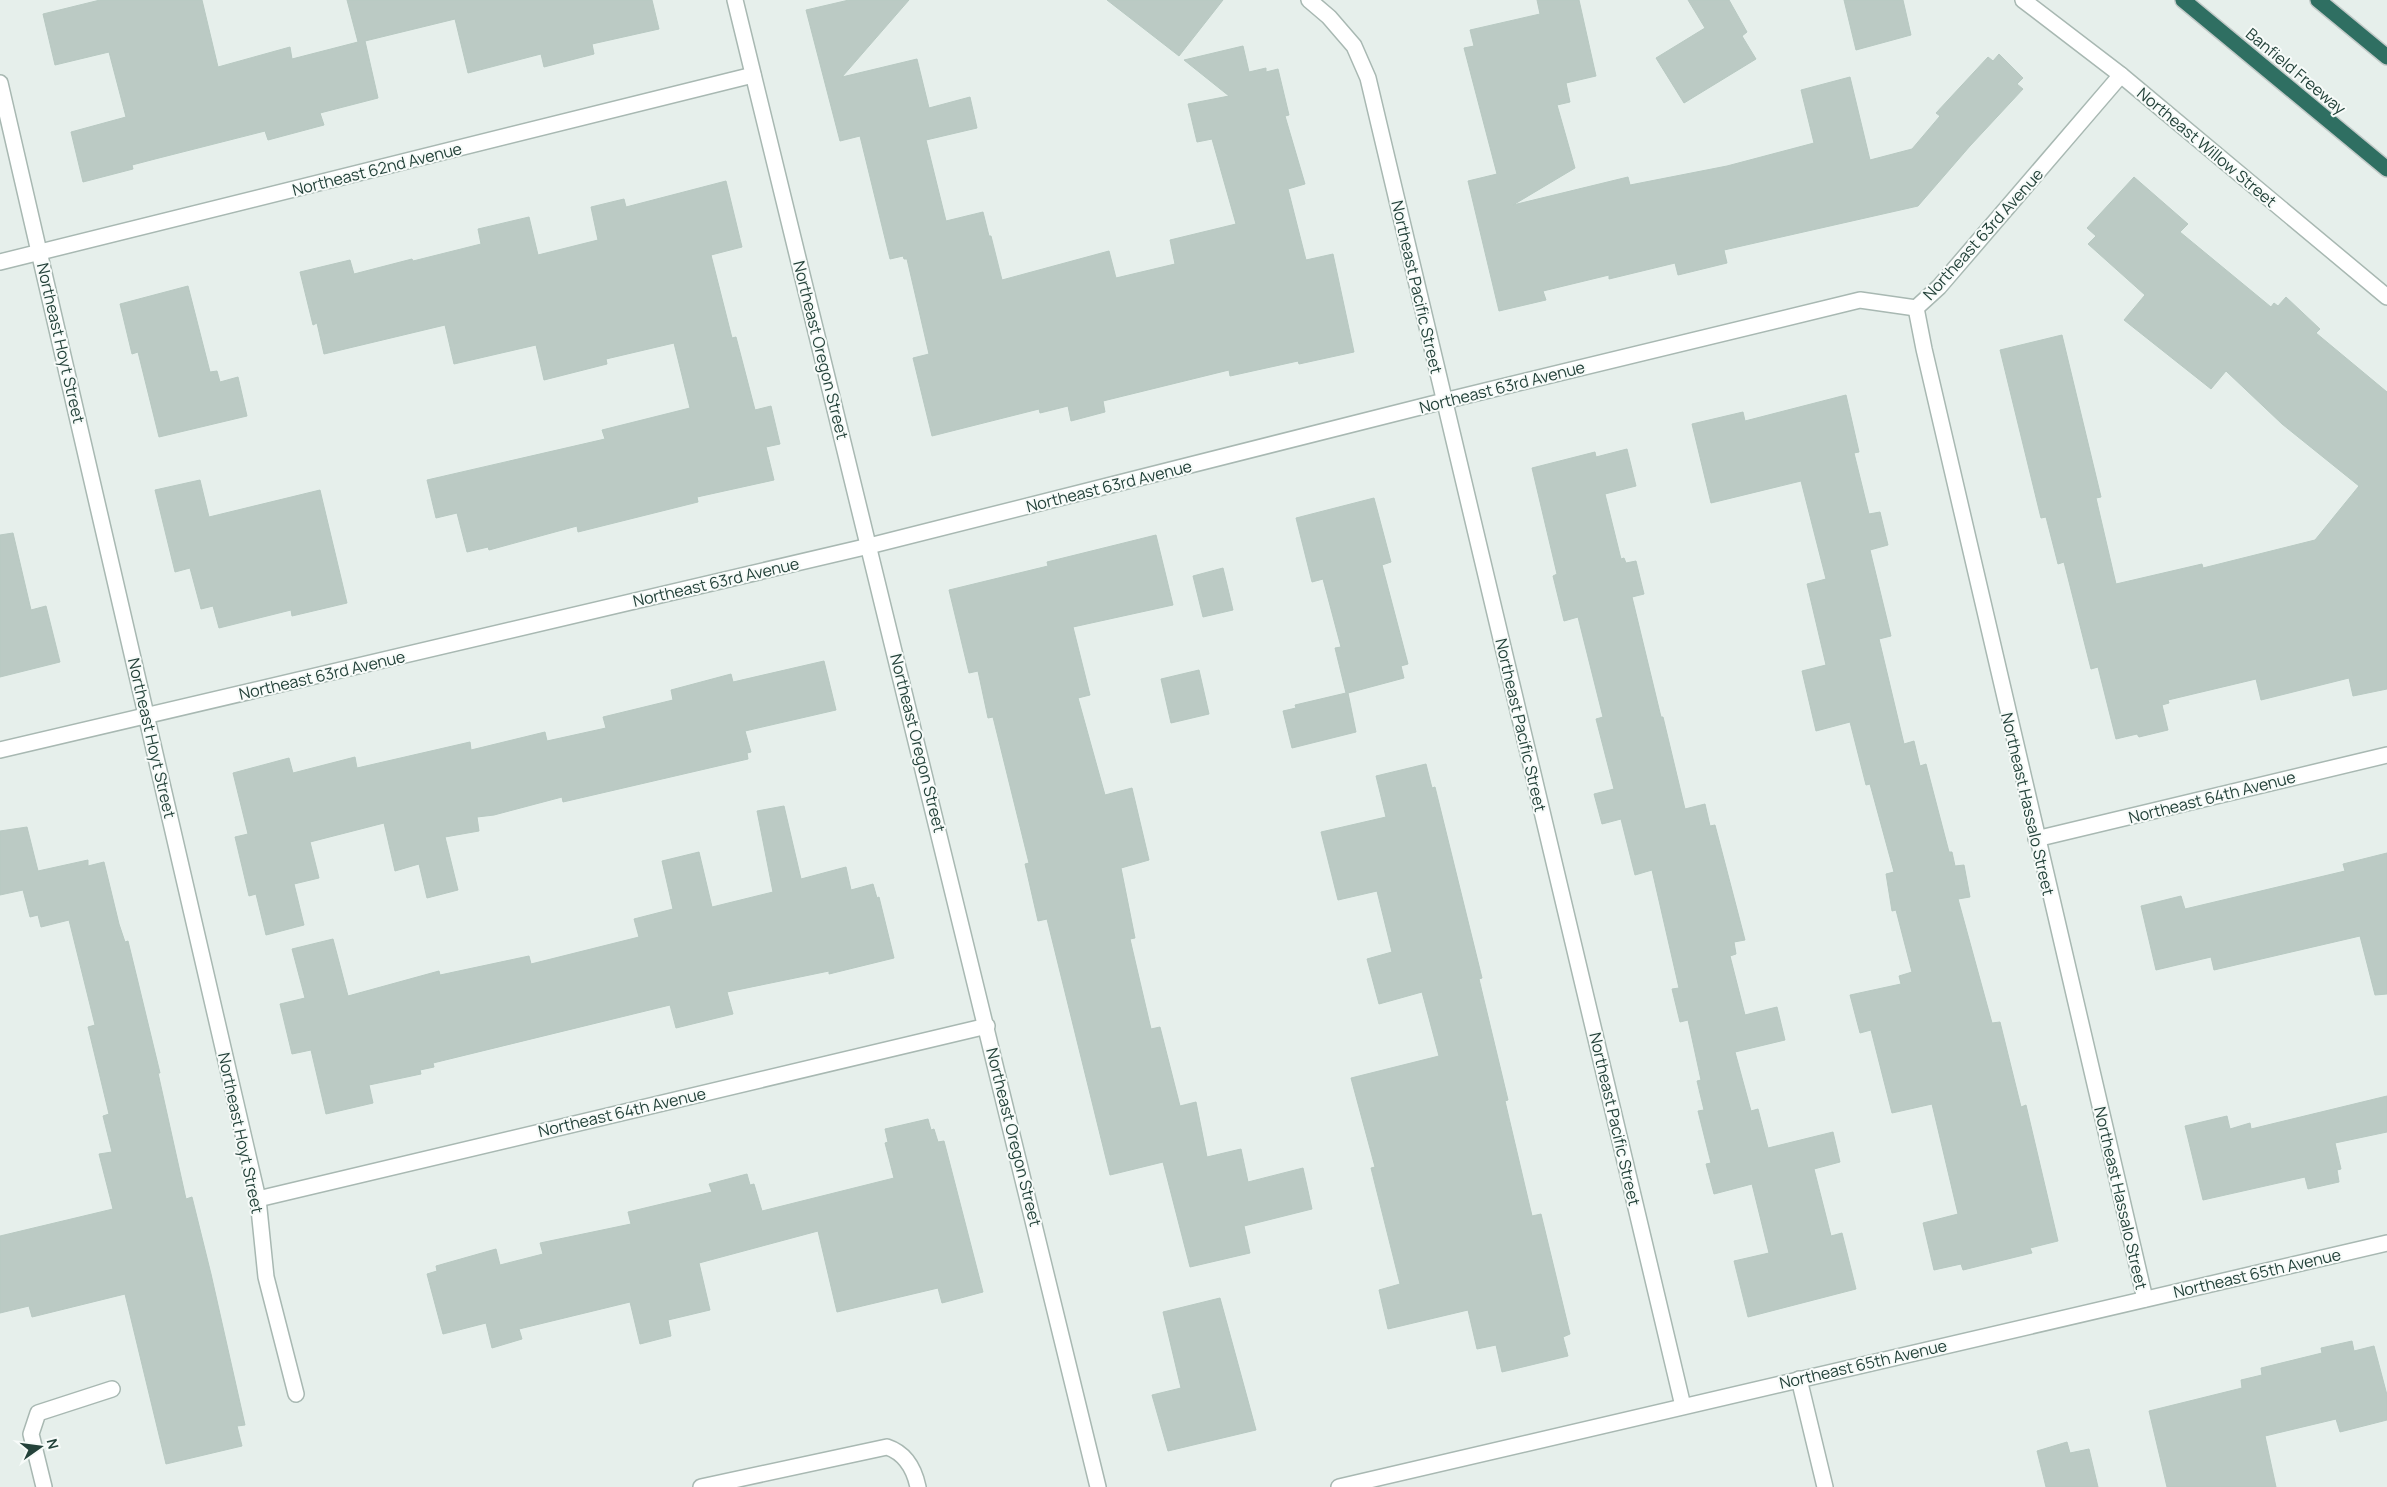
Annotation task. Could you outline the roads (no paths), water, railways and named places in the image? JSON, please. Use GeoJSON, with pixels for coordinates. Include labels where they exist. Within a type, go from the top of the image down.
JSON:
{"type":"FeatureCollection","features":[{"type":"Feature","properties":{"kind":"highway","name":"Banfield Freeway"},"geometry":{"type":"LineString","coordinates":[[2183,0],[2387,169]]}},
{"type":"Feature","properties":{"kind":"highway"},"geometry":{"type":"LineString","coordinates":[[2318,0],[2387,58]]}},
{"type":"Feature","properties":{"kind":"street","name":"Northeast Oregon Street"},"geometry":{"type":"LineString","coordinates":[[735,0],[1098,1487]]}},
{"type":"Feature","properties":{"kind":"street","name":"Northeast Pacific Street"},"geometry":{"type":"LineString","coordinates":[[1309,0],[1329,17],[1354,46],[1368,78],[1683,1406]]}},
{"type":"Feature","properties":{"kind":"street","name":"Northeast Willow Street"},"geometry":{"type":"LineString","coordinates":[[2023,0],[2121,75],[2387,297]]}},
{"type":"Feature","properties":{"kind":"street","name":"Northeast 63rd Avenue"},"geometry":{"type":"LineString","coordinates":[[0,750],[869,546],[1444,401],[1860,300],[1916,308],[1939,287],[2121,75]]}},
{"type":"Feature","properties":{"kind":"street","name":"Northeast 62nd Avenue"},"geometry":{"type":"LineString","coordinates":[[0,262],[753,76]]}},
{"type":"Feature","properties":{"kind":"street","name":"Northeast Hoyt Street"},"geometry":{"type":"LineString","coordinates":[[0,83],[258,1199],[266,1277],[296,1394]]}},
{"type":"Feature","properties":{"kind":"street","name":"Northeast Hassalo Street"},"geometry":{"type":"LineString","coordinates":[[1916,308],[2036,839],[2145,1299]]}},
{"type":"Feature","properties":{"kind":"street","name":"Northeast 64th Avenue"},"geometry":{"type":"LineString","coordinates":[[2036,839],[2387,755]]}},
{"type":"Feature","properties":{"kind":"street","name":"Northeast 64th Avenue"},"geometry":{"type":"LineString","coordinates":[[258,1199],[987,1026]]}},
{"type":"Feature","properties":{"kind":"street","name":"Northeast 65th Avenue"},"geometry":{"type":"LineString","coordinates":[[1339,1487],[2387,1243]]}},
{"type":"Feature","properties":{"kind":"street"},"geometry":{"type":"LineString","coordinates":[[1799,1379],[1825,1487]]}},
{"type":"Feature","properties":{"kind":"street"},"geometry":{"type":"LineString","coordinates":[[44,1487],[31,1434],[38,1413],[112,1389]]}},
{"type":"Feature","properties":{"kind":"street"},"geometry":{"type":"LineString","coordinates":[[701,1487],[887,1447],[901,1452],[916,1476],[918,1487]]}}]}
